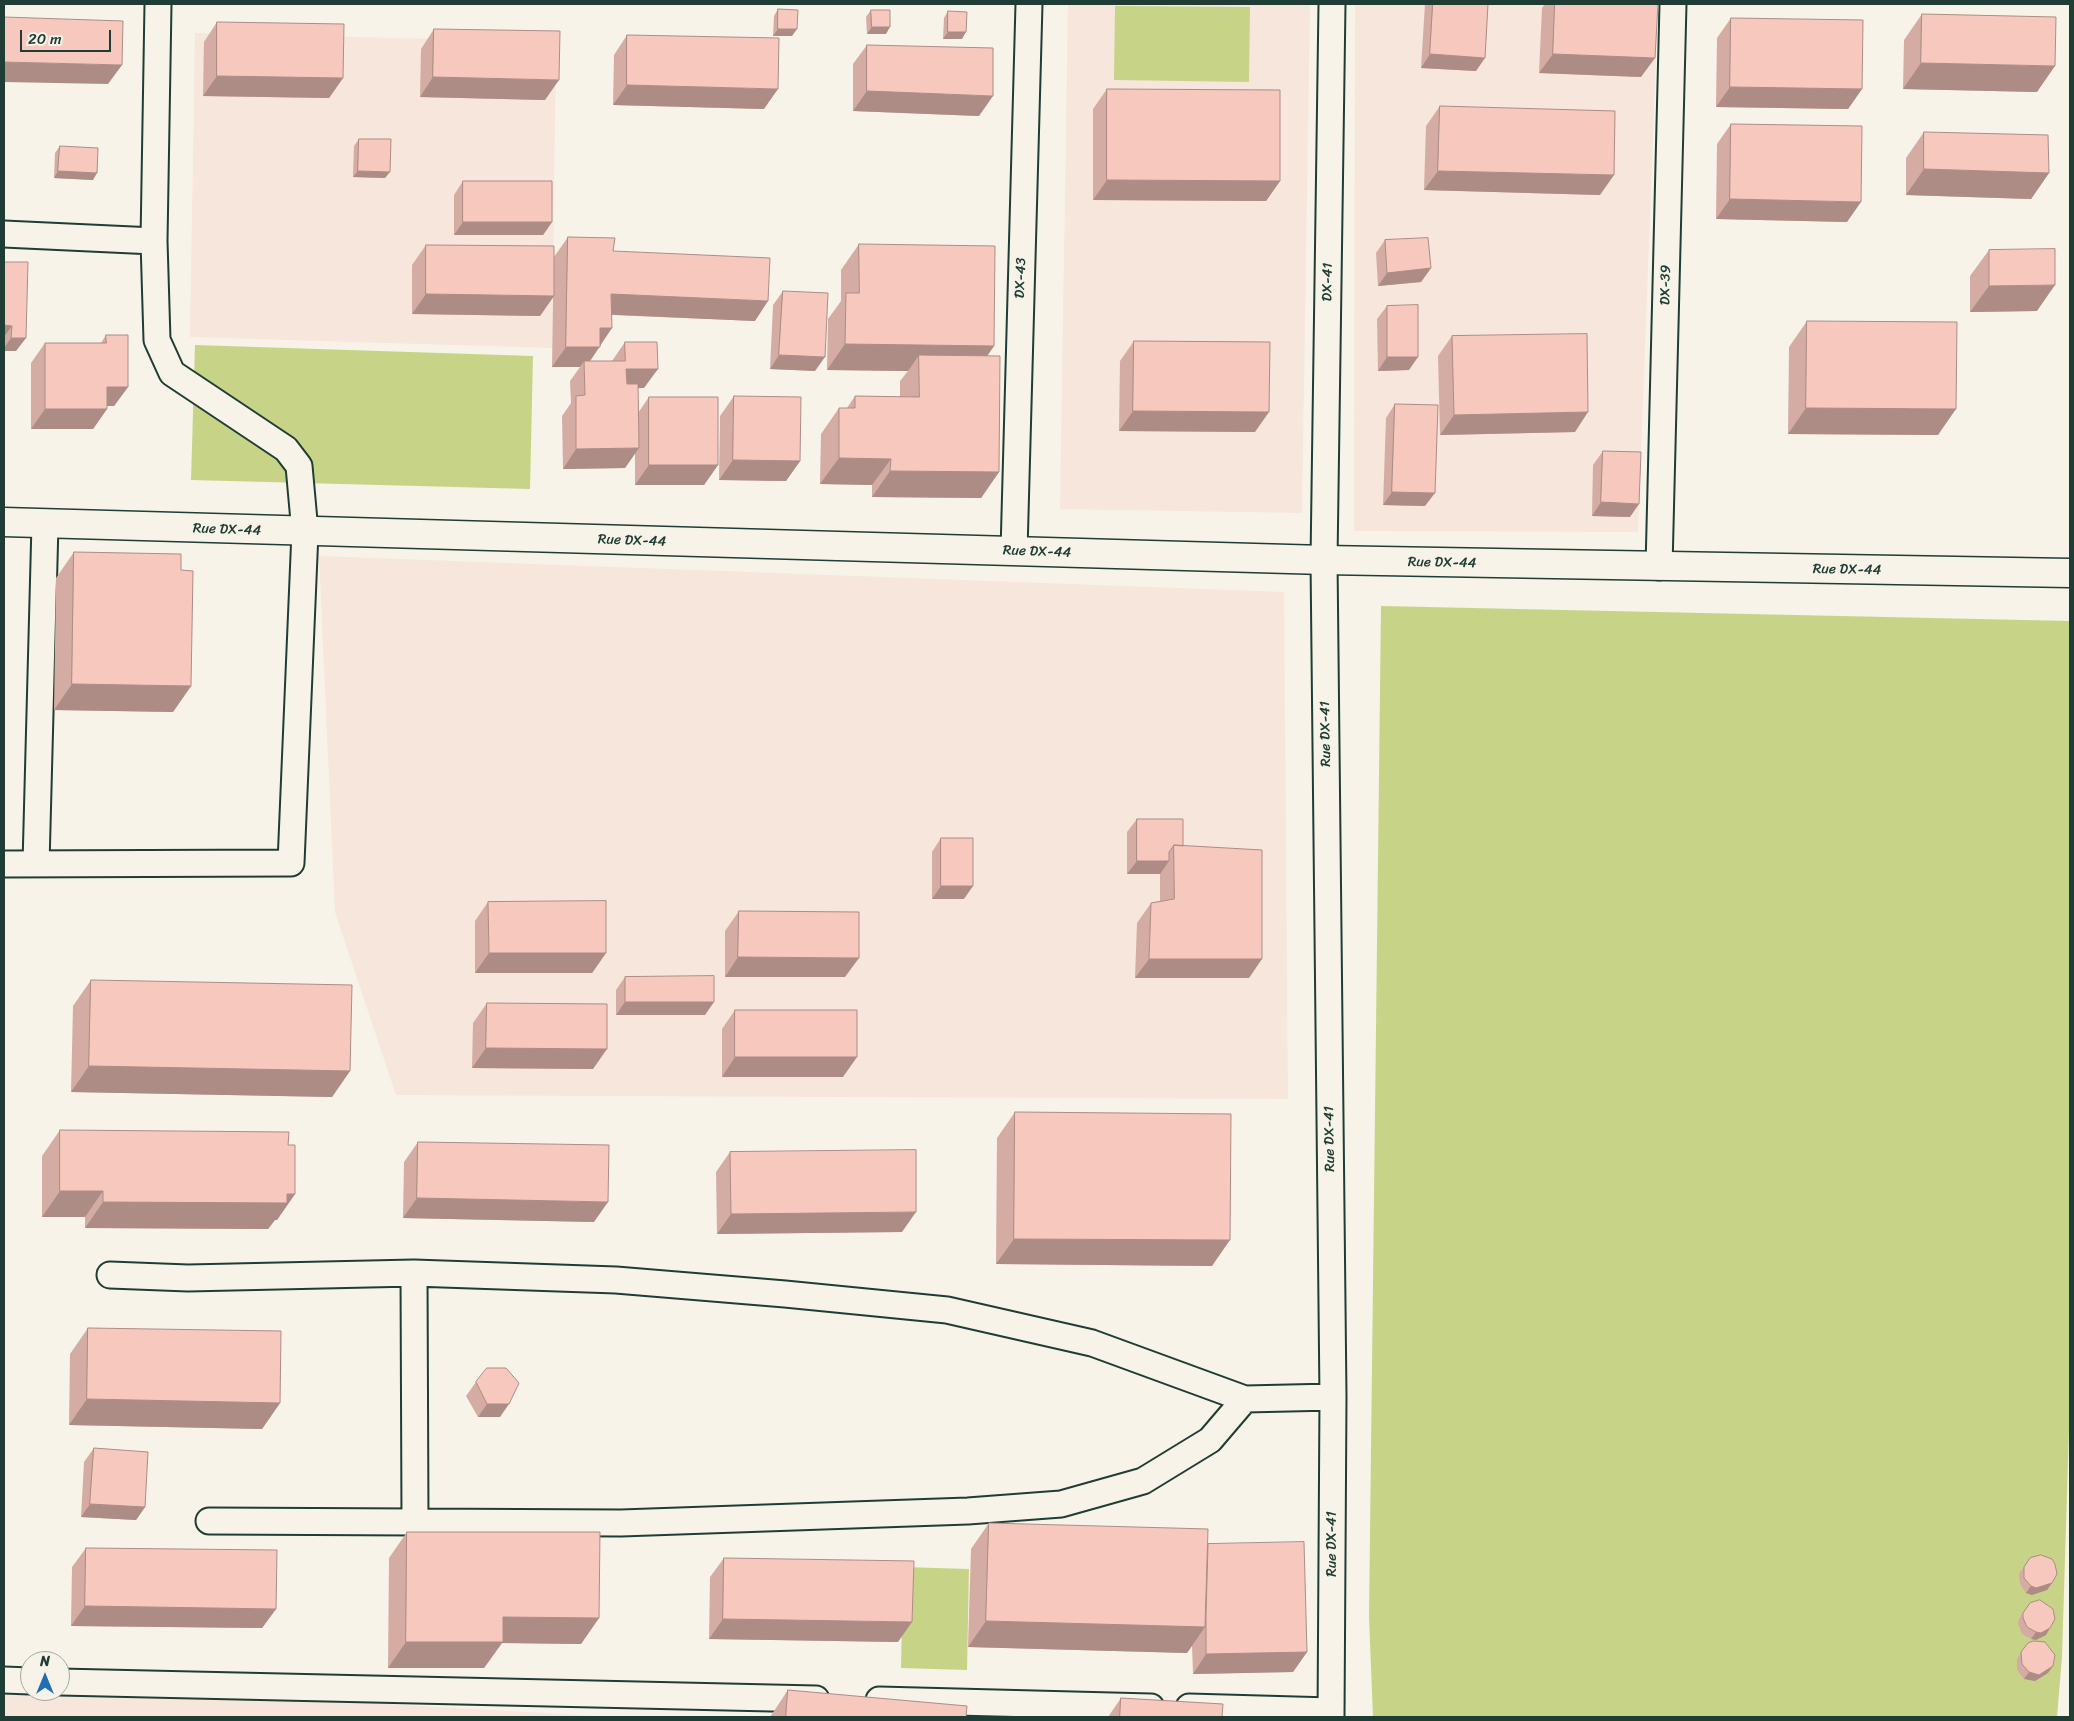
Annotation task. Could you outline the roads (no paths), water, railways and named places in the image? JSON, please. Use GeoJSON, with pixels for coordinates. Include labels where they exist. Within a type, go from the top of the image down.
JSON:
{"type":"FeatureCollection","features":[{"type":"Feature","properties":{"kind":"street"},"geometry":{"type":"LineString","coordinates":[[4,864],[291,863],[305,532],[299,466],[286,449],[172,373],[157,340],[154,242],[158,4]]}},
{"type":"Feature","properties":{"kind":"street","name":"DX-43"},"geometry":{"type":"LineString","coordinates":[[1014,551],[1029,4]]}},
{"type":"Feature","properties":{"kind":"street","name":"DX-41"},"geometry":{"type":"LineString","coordinates":[[1324,560],[1332,4]]}},
{"type":"Feature","properties":{"kind":"street","name":"DX-39"},"geometry":{"type":"LineString","coordinates":[[1659,567],[1673,4]]}},
{"type":"Feature","properties":{"kind":"street"},"geometry":{"type":"LineString","coordinates":[[4,234],[154,242]]}},
{"type":"Feature","properties":{"kind":"street","name":"Rue DX-44"},"geometry":{"type":"LineString","coordinates":[[4,522],[1324,560],[2070,573]]}},
{"type":"Feature","properties":{"kind":"street"},"geometry":{"type":"LineString","coordinates":[[36,864],[46,524]]}},
{"type":"Feature","properties":{"kind":"street","name":"Rue DX-41"},"geometry":{"type":"LineString","coordinates":[[1324,560],[1334,1397],[1331,1714]]}},
{"type":"Feature","properties":{"kind":"street"},"geometry":{"type":"LineString","coordinates":[[110,1275],[188,1278],[414,1273],[616,1280],[946,1310],[1092,1343],[1245,1399],[1334,1397]]}},
{"type":"Feature","properties":{"kind":"street"},"geometry":{"type":"LineString","coordinates":[[414,1273],[415,1522]]}},
{"type":"Feature","properties":{"kind":"street"},"geometry":{"type":"LineString","coordinates":[[209,1521],[631,1523],[968,1511],[1061,1504],[1143,1481],[1210,1440],[1245,1399]]}},
{"type":"Feature","properties":{"kind":"street"},"geometry":{"type":"LineString","coordinates":[[4,1680],[20,1681]]}},
{"type":"Feature","properties":{"kind":"street"},"geometry":{"type":"LineString","coordinates":[[70,1682],[849,1700],[978,1710],[1331,1714]]}}]}
